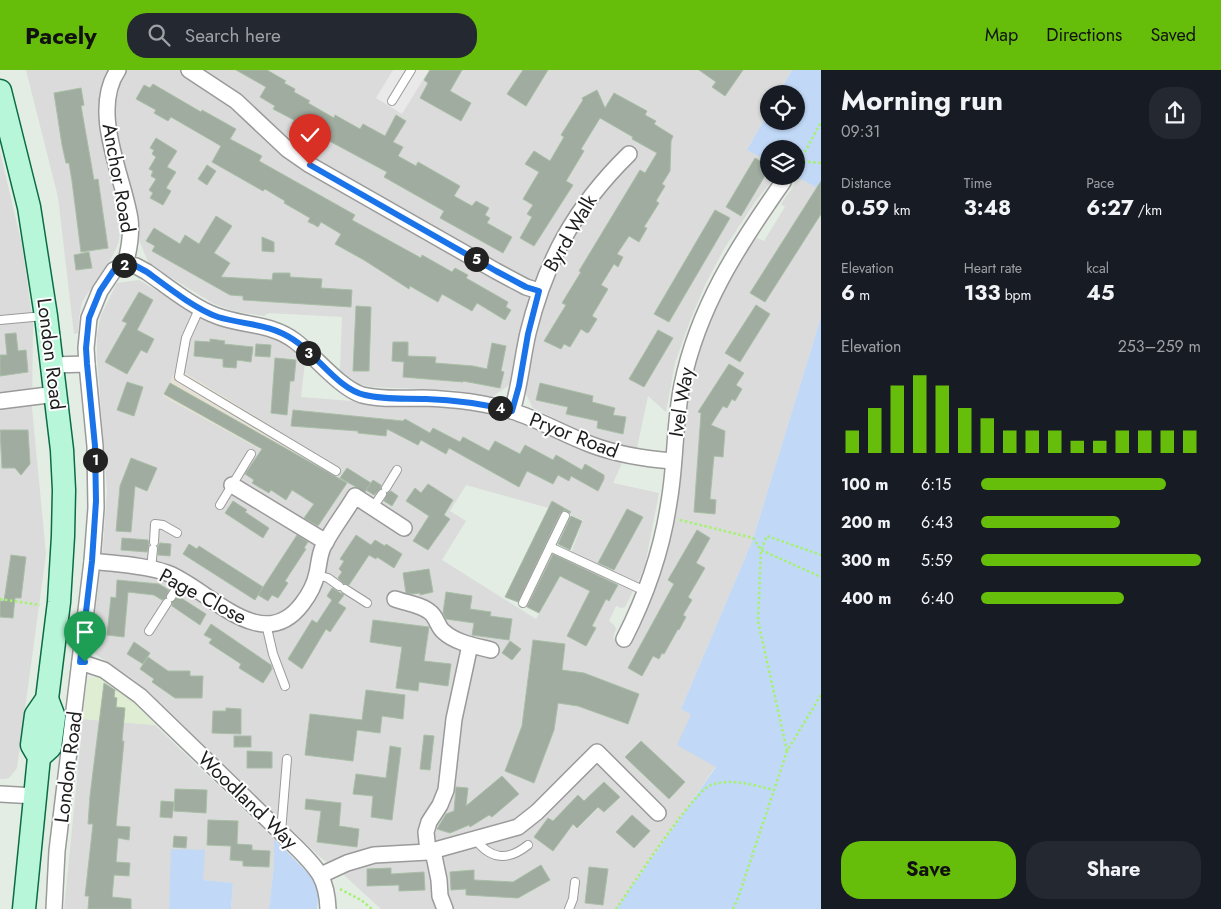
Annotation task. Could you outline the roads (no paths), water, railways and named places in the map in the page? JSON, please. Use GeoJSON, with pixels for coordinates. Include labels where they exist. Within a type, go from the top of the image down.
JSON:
{"type":"FeatureCollection","features":[{"type":"Feature","properties":{"kind":"main road","name":"London Road"},"geometry":{"type":"LineString","coordinates":[[0,91],[29,207],[56,394],[64,490],[57,622],[47,699],[36,715],[32,745],[39,757],[24,909]]}},
{"type":"Feature","properties":{"kind":"street","name":"Anchor Road"},"geometry":{"type":"LineString","coordinates":[[118,70],[109,90],[107,110],[114,152],[130,220],[130,241],[125,265]]}},
{"type":"Feature","properties":{"kind":"street"},"geometry":{"type":"LineString","coordinates":[[190,70],[236,101],[287,149],[310,165],[496,271],[526,287],[539,291]]}},
{"type":"Feature","properties":{"kind":"street","name":"Byrd Walk"},"geometry":{"type":"LineString","coordinates":[[512,411],[539,291],[554,257],[582,208],[603,180],[629,154]]}},
{"type":"Feature","properties":{"kind":"street","name":"Ivel Way"},"geometry":{"type":"LineString","coordinates":[[624,638],[646,591],[657,557],[669,503],[678,406],[688,358],[720,279],[746,236],[781,185]]}},
{"type":"Feature","properties":{"kind":"street","name":"Pryor Road"},"geometry":{"type":"LineString","coordinates":[[125,265],[136,266],[147,272],[215,316],[232,321],[260,325],[293,340],[351,391],[384,398],[457,400],[488,405],[512,411],[608,451],[634,457],[673,461]]}},
{"type":"Feature","properties":{"kind":"street"},"geometry":{"type":"LineString","coordinates":[[52,365],[87,364],[86,348],[89,318],[100,291],[110,275],[114,270],[125,265]]}},
{"type":"Feature","properties":{"kind":"street","name":"London Road"},"geometry":{"type":"LineString","coordinates":[[54,909],[58,852],[92,561],[96,477],[87,364]]}},
{"type":"Feature","properties":{"kind":"street"},"geometry":{"type":"LineString","coordinates":[[0,400],[56,394]]}},
{"type":"Feature","properties":{"kind":"street"},"geometry":{"type":"LineString","coordinates":[[232,485],[326,542]]}},
{"type":"Feature","properties":{"kind":"street","name":"Page Close"},"geometry":{"type":"LineString","coordinates":[[92,561],[151,569],[169,574],[182,580],[239,618],[254,623],[266,624],[282,620],[302,604],[317,575],[320,555],[326,542],[355,496],[380,496],[404,528]]}},
{"type":"Feature","properties":{"kind":"street"},"geometry":{"type":"LineString","coordinates":[[395,599],[424,608],[432,613],[442,632],[470,645],[491,650]]}},
{"type":"Feature","properties":{"kind":"street"},"geometry":{"type":"LineString","coordinates":[[57,622],[84,624]]}},
{"type":"Feature","properties":{"kind":"street"},"geometry":{"type":"LineString","coordinates":[[445,909],[440,896],[438,871],[430,852],[426,832],[429,822],[446,790],[454,720],[470,645]]}},
{"type":"Feature","properties":{"kind":"street","name":"Woodland Way"},"geometry":{"type":"LineString","coordinates":[[80,662],[104,670],[140,696],[313,864],[324,881]]}},
{"type":"Feature","properties":{"kind":"street"},"geometry":{"type":"LineString","coordinates":[[328,909],[324,881],[347,863],[374,855],[430,852],[509,830],[528,820],[597,752],[658,813]]}},
{"type":"Feature","properties":{"kind":"street"},"geometry":{"type":"LineString","coordinates":[[0,794],[36,796]]}},
{"type":"Feature","properties":{"kind":"lane"},"geometry":{"type":"LineString","coordinates":[[392,102],[411,70]]}},
{"type":"Feature","properties":{"kind":"lane"},"geometry":{"type":"LineString","coordinates":[[200,308],[186,338],[179,377],[336,471]]}},
{"type":"Feature","properties":{"kind":"lane"},"geometry":{"type":"LineString","coordinates":[[0,320],[46,316]]}},
{"type":"Feature","properties":{"kind":"lane"},"geometry":{"type":"LineString","coordinates":[[220,505],[251,454]]}},
{"type":"Feature","properties":{"kind":"lane"},"geometry":{"type":"LineString","coordinates":[[380,496],[397,470]]}},
{"type":"Feature","properties":{"kind":"lane"},"geometry":{"type":"LineString","coordinates":[[523,603],[565,516]]}},
{"type":"Feature","properties":{"kind":"lane"},"geometry":{"type":"LineString","coordinates":[[151,569],[155,524],[163,525],[177,533]]}},
{"type":"Feature","properties":{"kind":"lane"},"geometry":{"type":"LineString","coordinates":[[550,547],[646,591]]}},
{"type":"Feature","properties":{"kind":"lane"},"geometry":{"type":"LineString","coordinates":[[317,575],[328,578],[367,603]]}},
{"type":"Feature","properties":{"kind":"lane"},"geometry":{"type":"LineString","coordinates":[[149,631],[182,580]]}},
{"type":"Feature","properties":{"kind":"lane"},"geometry":{"type":"LineString","coordinates":[[266,624],[273,654],[285,686]]}},
{"type":"Feature","properties":{"kind":"lane"},"geometry":{"type":"LineString","coordinates":[[281,833],[286,759]]}},
{"type":"Feature","properties":{"kind":"lane"},"geometry":{"type":"LineString","coordinates":[[476,839],[486,852],[497,856],[517,853],[528,845]]}},
{"type":"Feature","properties":{"kind":"lane"},"geometry":{"type":"LineString","coordinates":[[569,909],[573,899],[575,882]]}}]}
